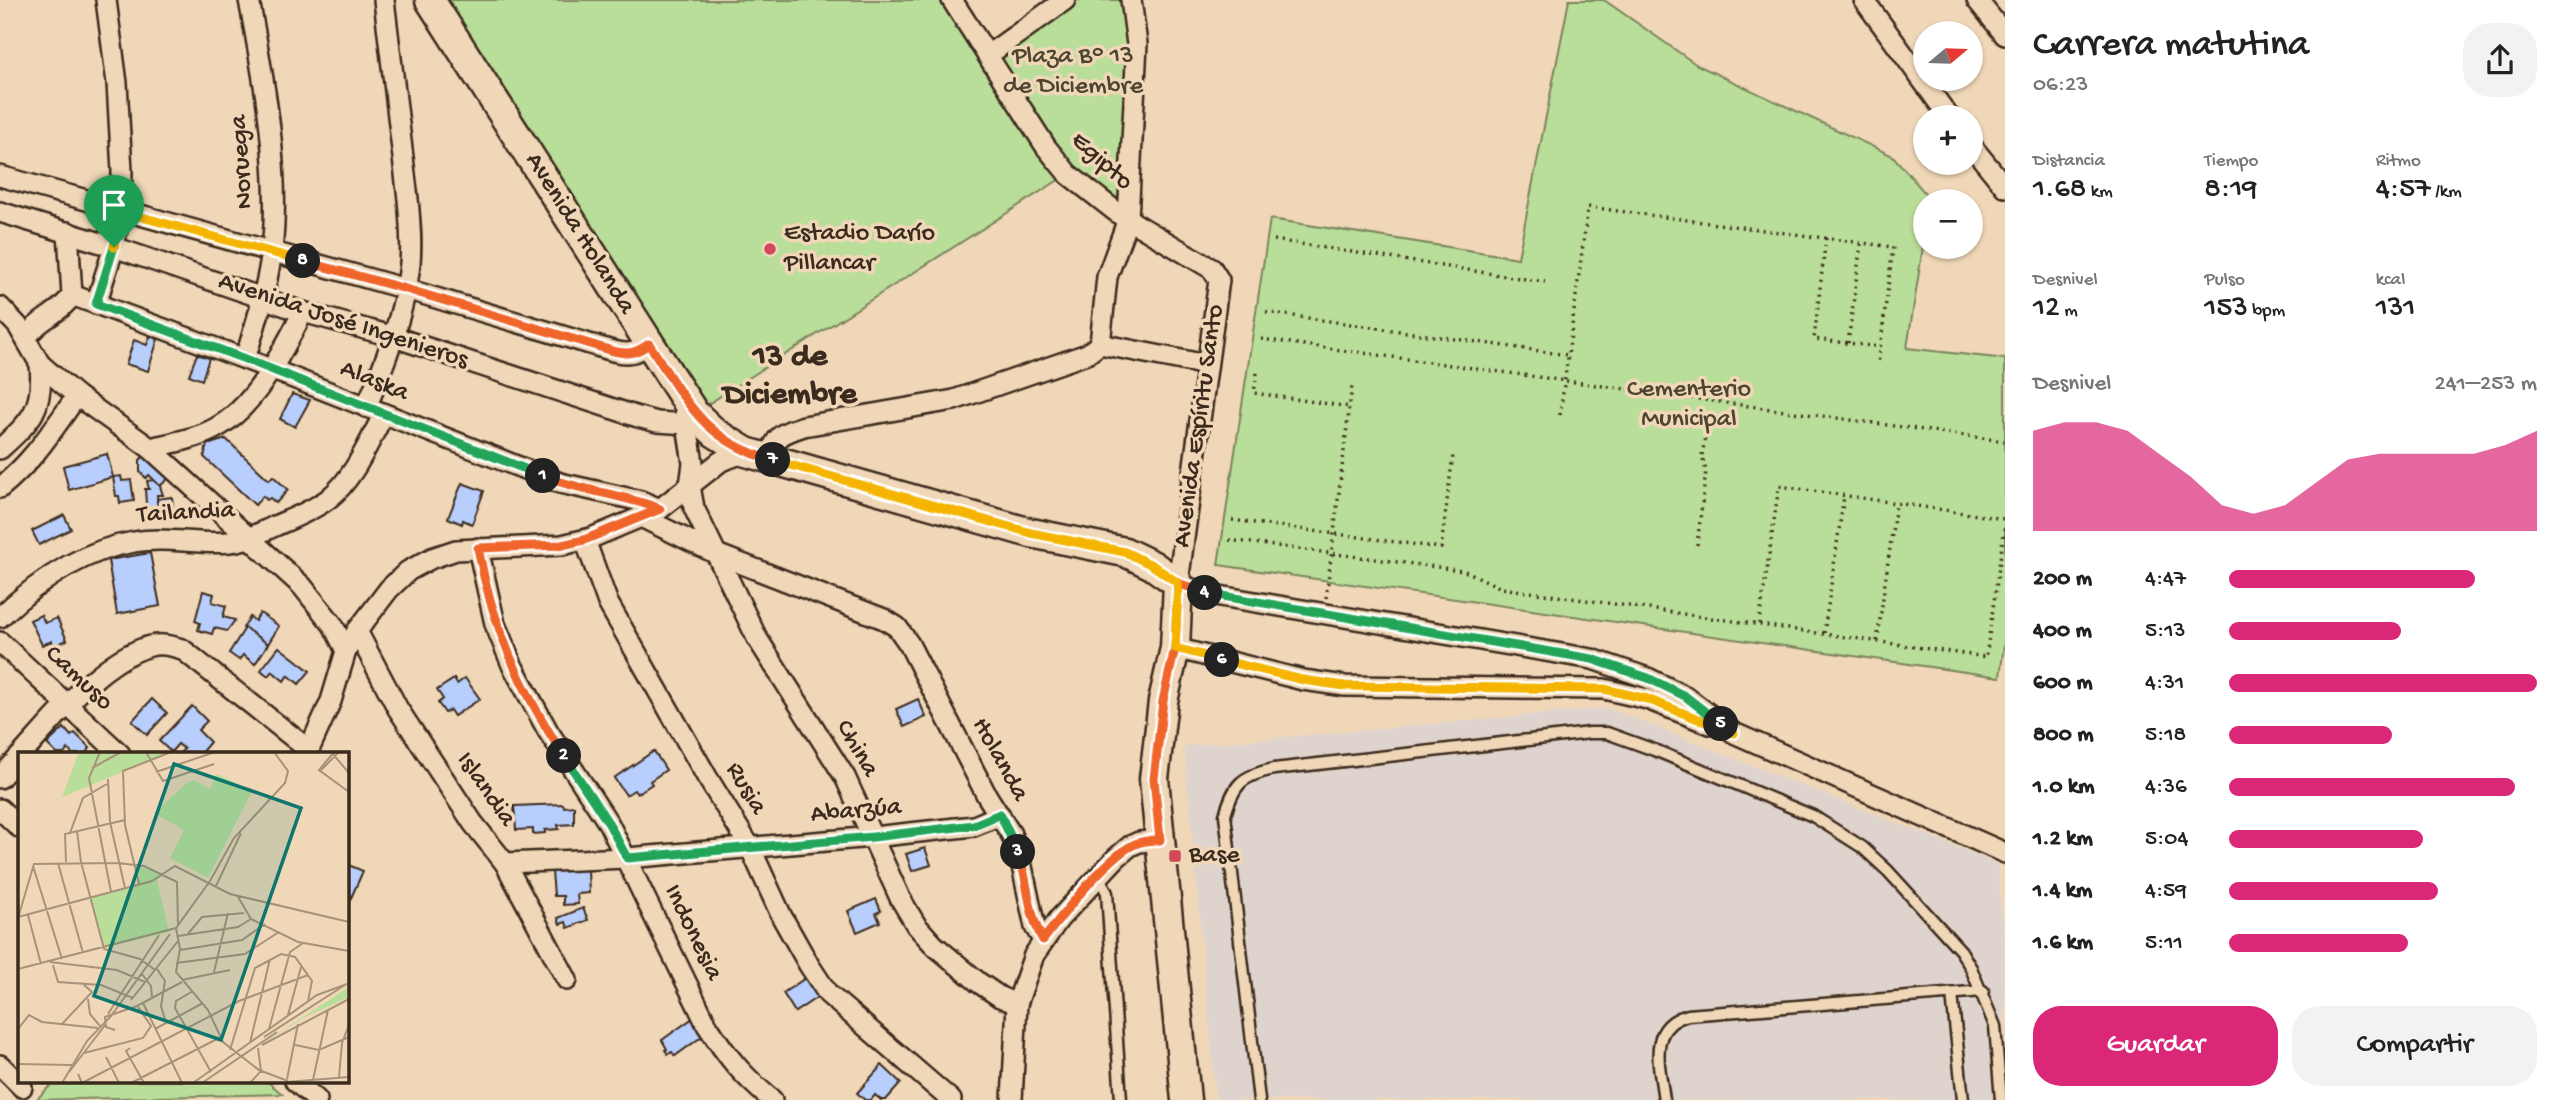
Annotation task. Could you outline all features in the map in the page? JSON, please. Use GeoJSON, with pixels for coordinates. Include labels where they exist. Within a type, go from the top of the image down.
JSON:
{"type":"FeatureCollection","features":[{"type":"Feature","properties":{"kind":"street"},"geometry":{"type":"LineString","coordinates":[[96,304],[114,247],[120,211],[122,171],[117,83],[106,0]]}},
{"type":"Feature","properties":{"kind":"street","name":"Noruega"},"geometry":{"type":"LineString","coordinates":[[245,359],[264,298],[272,252],[274,216],[272,168],[259,51],[249,0]]}},
{"type":"Feature","properties":{"kind":"street","name":"Tailandia"},"geometry":{"type":"LineString","coordinates":[[0,617],[41,583],[82,558],[107,548],[134,541],[216,543],[248,538],[307,512],[329,498],[353,469],[375,411],[377,383],[406,289],[411,230],[384,0]]}},
{"type":"Feature","properties":{"kind":"street","name":"Avenida Holanda"},"geometry":{"type":"LineString","coordinates":[[430,0],[694,413],[715,433],[757,456]]}},
{"type":"Feature","properties":{"kind":"street","name":"Egipto"},"geometry":{"type":"LineString","coordinates":[[952,0],[1046,147],[1068,174],[1128,219]]}},
{"type":"Feature","properties":{"kind":"street"},"geometry":{"type":"LineString","coordinates":[[988,55],[1065,0]]}},
{"type":"Feature","properties":{"kind":"street"},"geometry":{"type":"LineString","coordinates":[[757,456],[783,433],[804,426],[954,400],[1087,354],[1100,344],[1107,277],[1128,219],[1137,44],[1131,0]]}},
{"type":"Feature","properties":{"kind":"street"},"geometry":{"type":"LineString","coordinates":[[1864,0],[1940,105]]}},
{"type":"Feature","properties":{"kind":"street"},"geometry":{"type":"LineString","coordinates":[[1977,0],[2005,35]]}},
{"type":"Feature","properties":{"kind":"street"},"geometry":{"type":"LineString","coordinates":[[1983,160],[2005,187]]}},
{"type":"Feature","properties":{"kind":"street"},"geometry":{"type":"LineString","coordinates":[[0,176],[406,289],[625,354],[637,353],[649,344]]}},
{"type":"Feature","properties":{"kind":"street","name":"Avenida José Ingenieros"},"geometry":{"type":"LineString","coordinates":[[0,212],[114,247],[303,312],[391,336],[638,417],[657,422],[687,424]]}},
{"type":"Feature","properties":{"kind":"street","name":"Avenida Espíritu Santo"},"geometry":{"type":"LineString","coordinates":[[1128,219],[1212,269],[1219,280],[1178,583],[1175,648],[1156,746],[1154,779],[1186,1100]]}},
{"type":"Feature","properties":{"kind":"street"},"geometry":{"type":"LineString","coordinates":[[26,339],[36,325],[67,303],[72,295],[68,232]]}},
{"type":"Feature","properties":{"kind":"street","name":"Alaska"},"geometry":{"type":"LineString","coordinates":[[72,295],[271,369],[560,483],[641,501],[660,509]]}},
{"type":"Feature","properties":{"kind":"street"},"geometry":{"type":"LineString","coordinates":[[0,307],[19,326],[40,364],[77,396],[150,448],[302,586],[333,625],[346,651]]}},
{"type":"Feature","properties":{"kind":"street"},"geometry":{"type":"LineString","coordinates":[[150,448],[213,430],[245,404],[271,369],[303,312]]}},
{"type":"Feature","properties":{"kind":"street"},"geometry":{"type":"LineString","coordinates":[[1100,344],[1207,365]]}},
{"type":"Feature","properties":{"kind":"street"},"geometry":{"type":"LineString","coordinates":[[0,449],[33,416],[42,390],[40,364]]}},
{"type":"Feature","properties":{"kind":"street","name":"China"},"geometry":{"type":"LineString","coordinates":[[681,393],[693,463],[690,486],[694,508],[757,638],[845,777],[900,898],[916,925],[934,945],[978,982],[1000,997],[1017,1004]]}},
{"type":"Feature","properties":{"kind":"street"},"geometry":{"type":"LineString","coordinates":[[0,488],[37,454],[77,396]]}},
{"type":"Feature","properties":{"kind":"street"},"geometry":{"type":"LineString","coordinates":[[24,752],[67,705],[103,673],[129,655],[151,646],[165,645],[182,649],[308,752],[331,701],[346,651],[357,631],[389,589],[408,570],[432,558],[456,551],[562,545],[584,540],[660,509],[721,461],[757,456],[1031,533],[1125,552],[1152,565],[1178,583],[1202,593],[1592,659],[1648,678],[1685,696],[1734,733]]}},
{"type":"Feature","properties":{"kind":"street"},"geometry":{"type":"LineString","coordinates":[[641,517],[719,555]]}},
{"type":"Feature","properties":{"kind":"street","name":"Rusia"},"geometry":{"type":"LineString","coordinates":[[584,540],[608,603],[750,847],[782,917],[828,994],[951,1100]]}},
{"type":"Feature","properties":{"kind":"street","name":"Indonesia"},"geometry":{"type":"LineString","coordinates":[[478,548],[495,624],[512,665],[548,731],[609,824],[713,1035],[743,1075],[772,1100]]}},
{"type":"Feature","properties":{"kind":"street","name":"Holanda"},"geometry":{"type":"LineString","coordinates":[[719,555],[897,626],[909,644],[981,784],[1000,814],[1020,857],[1035,927],[1043,940]]}},
{"type":"Feature","properties":{"kind":"street","name":"Islandia"},"geometry":{"type":"LineString","coordinates":[[357,631],[398,709],[473,823],[505,863],[567,980]]}},
{"type":"Feature","properties":{"kind":"street","name":"Camuso"},"geometry":{"type":"LineString","coordinates":[[0,642],[118,752]]}},
{"type":"Feature","properties":{"kind":"street"},"geometry":{"type":"LineString","coordinates":[[1175,648],[1303,680],[1345,686],[1604,689],[1647,699],[1734,733],[2005,853]]}},
{"type":"Feature","properties":{"kind":"street"},"geometry":{"type":"LineString","coordinates":[[0,778],[18,758]]}},
{"type":"Feature","properties":{"kind":"street"},"geometry":{"type":"LineString","coordinates":[[0,809],[18,826]]}},
{"type":"Feature","properties":{"kind":"street","name":"Abarzúa"},"geometry":{"type":"LineString","coordinates":[[505,863],[627,858],[873,837],[974,825],[1000,814]]}},
{"type":"Feature","properties":{"kind":"street"},"geometry":{"type":"LineString","coordinates":[[1012,1100],[1017,1004],[1034,955],[1043,940],[1098,874],[1130,846],[1139,842],[1160,840]]}},
{"type":"Feature","properties":{"kind":"street"},"geometry":{"type":"LineString","coordinates":[[0,1065],[21,1089]]}},
{"type":"Feature","properties":{"kind":"street"},"geometry":{"type":"LineString","coordinates":[[296,1082],[317,1100]]}},
{"type":"Feature","properties":{"kind":"lane"},"geometry":{"type":"LineString","coordinates":[[1259,1100],[1225,816],[1239,782],[1253,773],[1274,769],[1590,733],[1607,733],[1657,751],[1813,816],[1863,846],[1961,951],[1983,991],[1994,1026],[2001,1100]]}},
{"type":"Feature","properties":{"kind":"lane"},"geometry":{"type":"LineString","coordinates":[[1098,874],[1107,893],[1121,1100]]}},
{"type":"Feature","properties":{"kind":"lane"},"geometry":{"type":"LineString","coordinates":[[1664,1100],[1660,1037],[1667,1025],[1677,1018],[1983,991]]}},
{"type":"Feature","properties":{"kind":"lane"},"geometry":{"type":"LineString","coordinates":[[1952,994],[1963,1100]]}},
{"type":"Feature","properties":{"kind":"path"},"geometry":{"type":"LineString","coordinates":[[1560,415],[1588,207],[1893,247],[1878,365]]}},
{"type":"Feature","properties":{"kind":"path"},"geometry":{"type":"LineString","coordinates":[[1826,238],[1814,339],[1880,347]]}},
{"type":"Feature","properties":{"kind":"path"},"geometry":{"type":"LineString","coordinates":[[1274,240],[1545,282]]}},
{"type":"Feature","properties":{"kind":"path"},"geometry":{"type":"LineString","coordinates":[[1849,343],[1861,243]]}},
{"type":"Feature","properties":{"kind":"path"},"geometry":{"type":"LineString","coordinates":[[1265,312],[1568,355]]}},
{"type":"Feature","properties":{"kind":"path"},"geometry":{"type":"LineString","coordinates":[[1261,339],[2004,441]]}},
{"type":"Feature","properties":{"kind":"path"},"geometry":{"type":"LineString","coordinates":[[1257,373],[1254,393],[1350,407]]}},
{"type":"Feature","properties":{"kind":"path"},"geometry":{"type":"LineString","coordinates":[[1324,614],[1352,386]]}},
{"type":"Feature","properties":{"kind":"path"},"geometry":{"type":"LineString","coordinates":[[1697,545],[1706,471],[1702,456],[1706,432]]}},
{"type":"Feature","properties":{"kind":"path"},"geometry":{"type":"LineString","coordinates":[[1231,520],[1441,548],[1453,455]]}},
{"type":"Feature","properties":{"kind":"path"},"geometry":{"type":"LineString","coordinates":[[1759,624],[1779,486],[2005,519]]}},
{"type":"Feature","properties":{"kind":"path"},"geometry":{"type":"LineString","coordinates":[[1824,633],[1844,496]]}},
{"type":"Feature","properties":{"kind":"path"},"geometry":{"type":"LineString","coordinates":[[1877,641],[1897,503]]}},
{"type":"Feature","properties":{"kind":"path"},"geometry":{"type":"LineString","coordinates":[[1229,540],[1468,572],[1501,588],[1986,657],[2005,525]]}},
{"type":"Feature","properties":{"kind":"shaded area"},"geometry":{"type":"Polygon","coordinates":[[[1608,708],[1997,863],[2005,946],[2005,1100],[1216,1100],[1184,746],[1608,708]]]}},
{"type":"Feature","properties":{"kind":"green space","name":"Estadio Darío Pillancar"},"geometry":{"type":"Polygon","coordinates":[[[430,0],[952,0],[988,55],[1065,0],[1131,0],[1128,219],[1068,174],[694,413],[430,0]]]}},
{"type":"Feature","properties":{"kind":"green space","name":"Cementerio Municipal"},"geometry":{"type":"Polygon","coordinates":[[[1569,0],[1604,0],[1697,65],[1893,156],[1922,189],[1913,189],[1913,259],[1921,259],[1907,348],[2005,359],[2005,636],[2000,677],[1218,565],[1270,219],[1518,258],[1569,0]]]}},
{"type":"Feature","properties":{"kind":"green space"},"geometry":{"type":"Polygon","coordinates":[[[54,1082],[268,1082],[282,1094],[36,1100],[54,1082]]]}},
{"type":"Feature","properties":{"kind":"building"},"geometry":{"type":"Polygon","coordinates":[[[150,336],[158,339],[148,371],[126,364],[134,340],[147,345],[150,336]]]}},
{"type":"Feature","properties":{"kind":"building"},"geometry":{"type":"Polygon","coordinates":[[[197,354],[209,358],[202,380],[189,375],[197,354]]]}},
{"type":"Feature","properties":{"kind":"building"},"geometry":{"type":"Polygon","coordinates":[[[292,394],[310,400],[295,427],[280,419],[292,394]]]}},
{"type":"Feature","properties":{"kind":"building"},"geometry":{"type":"Polygon","coordinates":[[[226,439],[269,480],[273,476],[288,490],[276,503],[263,496],[255,505],[204,457],[207,445],[226,439]]]}},
{"type":"Feature","properties":{"kind":"building"},"geometry":{"type":"Polygon","coordinates":[[[147,453],[170,477],[160,486],[149,475],[146,478],[140,472],[140,460],[147,453]]]}},
{"type":"Feature","properties":{"kind":"building"},"geometry":{"type":"Polygon","coordinates":[[[107,454],[113,477],[69,490],[63,466],[107,454]]]}},
{"type":"Feature","properties":{"kind":"building"},"geometry":{"type":"Polygon","coordinates":[[[121,476],[122,481],[131,480],[134,501],[120,503],[119,496],[116,496],[113,477],[121,476]]]}},
{"type":"Feature","properties":{"kind":"building"},"geometry":{"type":"Polygon","coordinates":[[[153,480],[160,486],[163,495],[157,495],[159,519],[147,519],[145,489],[149,489],[147,481],[153,480]]]}},
{"type":"Feature","properties":{"kind":"building"},"geometry":{"type":"Polygon","coordinates":[[[462,483],[484,491],[472,524],[463,520],[462,524],[448,518],[462,483]]]}},
{"type":"Feature","properties":{"kind":"building"},"geometry":{"type":"Polygon","coordinates":[[[172,497],[174,517],[159,519],[157,499],[172,497]]]}},
{"type":"Feature","properties":{"kind":"building"},"geometry":{"type":"Polygon","coordinates":[[[64,515],[71,529],[39,545],[32,531],[64,515]]]}},
{"type":"Feature","properties":{"kind":"building"},"geometry":{"type":"Polygon","coordinates":[[[150,553],[160,606],[117,614],[108,560],[150,553]]]}},
{"type":"Feature","properties":{"kind":"building"},"geometry":{"type":"Polygon","coordinates":[[[203,591],[214,594],[212,602],[226,606],[223,617],[235,620],[227,631],[214,628],[212,634],[198,630],[200,623],[195,621],[203,591]]]}},
{"type":"Feature","properties":{"kind":"building"},"geometry":{"type":"Polygon","coordinates":[[[260,613],[279,626],[268,644],[243,628],[250,617],[255,621],[260,613]]]}},
{"type":"Feature","properties":{"kind":"building"},"geometry":{"type":"Polygon","coordinates":[[[41,615],[45,623],[57,618],[67,640],[54,646],[52,641],[42,645],[30,620],[41,615]]]}},
{"type":"Feature","properties":{"kind":"building"},"geometry":{"type":"Polygon","coordinates":[[[245,628],[268,644],[255,664],[243,655],[239,660],[229,653],[245,628]]]}},
{"type":"Feature","properties":{"kind":"building"},"geometry":{"type":"Polygon","coordinates":[[[279,647],[310,671],[299,684],[288,675],[284,681],[272,671],[268,676],[261,670],[279,647]]]}},
{"type":"Feature","properties":{"kind":"building"},"geometry":{"type":"Polygon","coordinates":[[[465,678],[480,699],[454,716],[450,710],[445,713],[438,703],[443,699],[437,690],[454,679],[457,684],[465,678]]]}},
{"type":"Feature","properties":{"kind":"building"},"geometry":{"type":"Polygon","coordinates":[[[152,699],[167,713],[147,735],[132,721],[152,699]]]}},
{"type":"Feature","properties":{"kind":"building"},"geometry":{"type":"Polygon","coordinates":[[[918,699],[926,717],[904,727],[896,709],[918,699]]]}},
{"type":"Feature","properties":{"kind":"building"},"geometry":{"type":"Polygon","coordinates":[[[192,706],[207,721],[198,730],[210,742],[202,752],[181,752],[184,749],[178,744],[171,752],[159,741],[192,706]]]}},
{"type":"Feature","properties":{"kind":"building"},"geometry":{"type":"Polygon","coordinates":[[[64,728],[71,736],[75,733],[90,748],[87,752],[70,752],[68,749],[66,752],[55,752],[47,744],[64,728]]]}},
{"type":"Feature","properties":{"kind":"building"},"geometry":{"type":"Polygon","coordinates":[[[654,751],[666,770],[637,794],[634,790],[626,795],[614,778],[654,751]]]}},
{"type":"Feature","properties":{"kind":"building"},"geometry":{"type":"Polygon","coordinates":[[[563,804],[564,807],[574,806],[574,824],[558,825],[559,829],[545,830],[545,833],[533,834],[533,829],[516,830],[514,806],[563,804]]]}},
{"type":"Feature","properties":{"kind":"building"},"geometry":{"type":"Polygon","coordinates":[[[925,848],[931,865],[912,871],[906,854],[925,848]]]}},
{"type":"Feature","properties":{"kind":"building"},"geometry":{"type":"Polygon","coordinates":[[[348,865],[363,871],[348,905],[348,865]]]}},
{"type":"Feature","properties":{"kind":"building"},"geometry":{"type":"Polygon","coordinates":[[[588,869],[589,893],[577,894],[578,904],[563,905],[563,896],[554,896],[552,871],[588,869]]]}},
{"type":"Feature","properties":{"kind":"building"},"geometry":{"type":"Polygon","coordinates":[[[876,899],[881,911],[876,913],[880,922],[857,932],[848,911],[876,899]]]}},
{"type":"Feature","properties":{"kind":"building"},"geometry":{"type":"Polygon","coordinates":[[[583,908],[588,920],[568,928],[566,922],[560,924],[558,918],[583,908]]]}},
{"type":"Feature","properties":{"kind":"building"},"geometry":{"type":"Polygon","coordinates":[[[807,977],[819,996],[795,1012],[783,993],[807,977]]]}},
{"type":"Feature","properties":{"kind":"building"},"geometry":{"type":"Polygon","coordinates":[[[693,1018],[704,1035],[675,1056],[672,1052],[668,1054],[662,1040],[693,1018]]]}},
{"type":"Feature","properties":{"kind":"building"},"geometry":{"type":"Polygon","coordinates":[[[882,1065],[901,1083],[886,1100],[875,1095],[871,1100],[865,1100],[857,1093],[882,1065]]]}},
{"type":"Feature","properties":{"kind":"place","name":"Estadio Darío Pillancar"},"geometry":{"type":"Point","coordinates":[770,249]}},
{"type":"Feature","properties":{"kind":"place","name":"Base"},"geometry":{"type":"Point","coordinates":[1175,856]}},
{"type":"Feature","properties":{"kind":"district","name":"13 de Diciembre"},"geometry":{"type":"Point","coordinates":[790,377]}},
{"type":"Feature","properties":{"kind":"route"},"geometry":{"type":"LineString","coordinates":[[114,247],[96,304],[245,359],[560,483],[641,501],[660,509],[584,540],[562,545],[478,548],[495,624],[512,665],[548,731],[609,824],[627,858],[873,837],[974,825],[1000,814],[1020,857],[1035,927],[1043,940],[1098,874],[1130,846],[1139,842],[1160,840],[1154,779],[1156,746],[1175,648],[1178,583],[1202,593],[1592,659],[1648,678],[1685,696],[1734,733],[1647,699],[1604,689],[1345,686],[1303,680],[1175,648],[1178,583],[1152,565],[1125,552],[1031,533],[746,452],[715,433],[694,413],[649,344],[637,353],[613,351],[406,289],[120,211],[114,247]]}},
{"type":"Feature","properties":{"kind":"park label","name":"Plaza B° 13 de Diciembre"},"geometry":{"type":"Point","coordinates":[1073,72]}}]}
